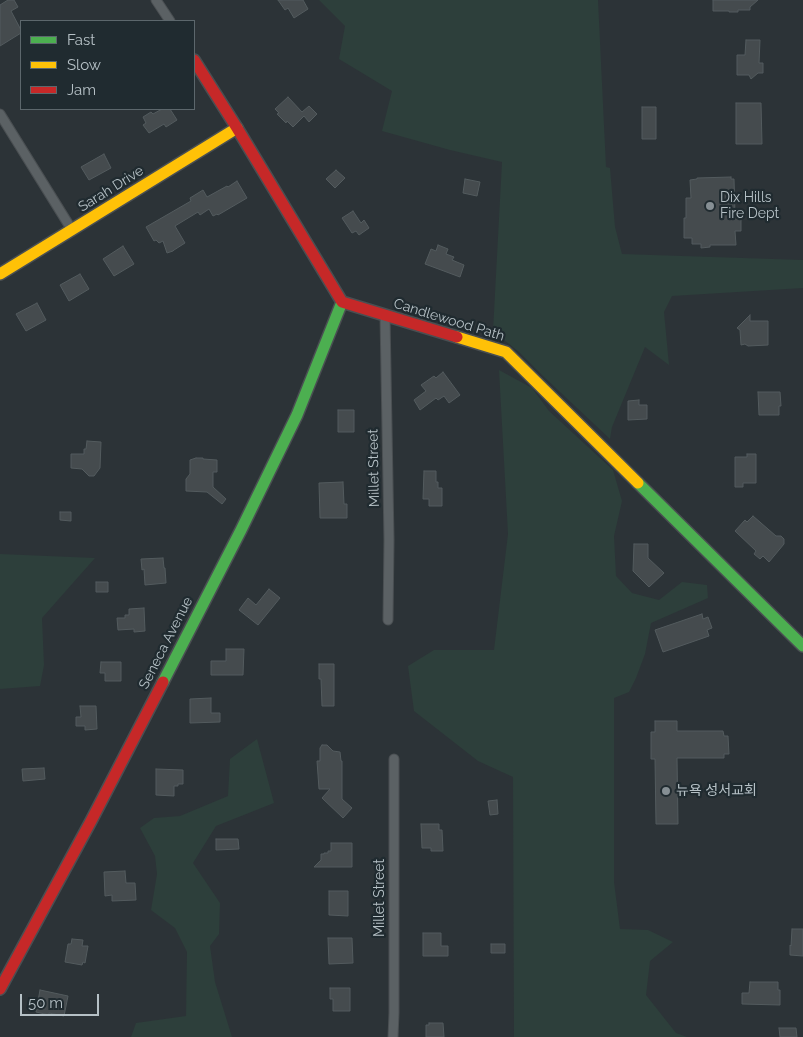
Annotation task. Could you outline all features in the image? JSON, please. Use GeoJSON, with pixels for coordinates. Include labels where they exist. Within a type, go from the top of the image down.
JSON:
{"type":"FeatureCollection","features":[{"type":"Feature","properties":{"kind":"street"},"geometry":{"type":"LineString","coordinates":[[156,0],[169,20]]}},
{"type":"Feature","properties":{"kind":"street"},"geometry":{"type":"LineString","coordinates":[[195,62],[342,302]]}},
{"type":"Feature","properties":{"kind":"street"},"geometry":{"type":"LineString","coordinates":[[0,114],[72,230]]}},
{"type":"Feature","properties":{"kind":"street","name":"Sarah Drive"},"geometry":{"type":"LineString","coordinates":[[0,274],[237,128]]}},
{"type":"Feature","properties":{"kind":"street","name":"Candlewood Path"},"geometry":{"type":"LineString","coordinates":[[342,302],[506,352],[803,646]]}},
{"type":"Feature","properties":{"kind":"street","name":"Seneca Avenue"},"geometry":{"type":"LineString","coordinates":[[0,990],[91,821],[241,530],[297,415],[342,302]]}},
{"type":"Feature","properties":{"kind":"street","name":"Millet Street"},"geometry":{"type":"LineString","coordinates":[[385,316],[389,540],[388,620]]}},
{"type":"Feature","properties":{"kind":"street","name":"Millet Street"},"geometry":{"type":"LineString","coordinates":[[393,1037],[394,759]]}},
{"type":"Feature","properties":{"kind":"green space"},"geometry":{"type":"Polygon","coordinates":[[[319,0],[598,0],[606,167],[610,168],[615,227],[622,254],[803,260],[803,288],[672,296],[664,312],[669,365],[645,347],[612,427],[610,439],[519,352],[493,331],[502,162],[382,131],[392,91],[339,59],[345,26],[319,0]]]}},
{"type":"Feature","properties":{"kind":"green space"},"geometry":{"type":"Polygon","coordinates":[[[499,370],[532,388],[549,411],[613,470],[622,501],[614,536],[616,576],[632,593],[659,600],[682,582],[707,585],[708,598],[651,623],[645,654],[636,678],[629,692],[614,698],[614,882],[620,929],[648,930],[673,942],[650,961],[646,995],[676,1033],[687,1037],[514,1037],[513,777],[478,761],[414,711],[408,666],[434,650],[494,650],[508,534],[499,370]]]}},
{"type":"Feature","properties":{"kind":"green space"},"geometry":{"type":"Polygon","coordinates":[[[0,554],[95,558],[42,618],[44,665],[40,686],[0,689],[0,554]]]}},
{"type":"Feature","properties":{"kind":"green space"},"geometry":{"type":"Polygon","coordinates":[[[257,739],[274,803],[216,826],[193,863],[220,903],[219,934],[210,946],[215,982],[232,1037],[131,1037],[136,1023],[186,1016],[187,952],[175,928],[151,910],[157,874],[155,856],[140,828],[154,818],[180,816],[228,796],[230,759],[257,739]]]}},
{"type":"Feature","properties":{"kind":"building"},"geometry":{"type":"Polygon","coordinates":[[[8,0],[14,0],[18,7],[11,11],[20,28],[20,34],[0,46],[0,5],[8,0]]]}},
{"type":"Feature","properties":{"kind":"building"},"geometry":{"type":"Polygon","coordinates":[[[278,0],[303,0],[308,9],[294,18],[288,8],[285,10],[278,0]]]}},
{"type":"Feature","properties":{"kind":"building"},"geometry":{"type":"Polygon","coordinates":[[[713,0],[758,0],[750,7],[750,10],[729,12],[713,11],[713,0]]]}},
{"type":"Feature","properties":{"kind":"building"},"geometry":{"type":"Polygon","coordinates":[[[746,40],[760,40],[759,63],[763,63],[763,73],[758,73],[751,79],[749,75],[737,75],[737,55],[745,55],[746,40]]]}},
{"type":"Feature","properties":{"kind":"building"},"geometry":{"type":"Polygon","coordinates":[[[288,97],[302,112],[309,106],[317,114],[309,122],[304,116],[293,127],[287,121],[286,123],[277,114],[279,113],[275,109],[288,97]]]}},
{"type":"Feature","properties":{"kind":"building"},"geometry":{"type":"Polygon","coordinates":[[[736,103],[761,103],[762,144],[736,144],[736,103]]]}},
{"type":"Feature","properties":{"kind":"building"},"geometry":{"type":"Polygon","coordinates":[[[642,107],[656,107],[656,139],[642,139],[642,107]]]}},
{"type":"Feature","properties":{"kind":"building"},"geometry":{"type":"Polygon","coordinates":[[[160,110],[171,110],[177,120],[166,127],[164,124],[149,133],[143,125],[146,123],[143,117],[151,112],[153,114],[160,110]]]}},
{"type":"Feature","properties":{"kind":"building"},"geometry":{"type":"Polygon","coordinates":[[[104,154],[111,168],[89,180],[81,167],[104,154]]]}},
{"type":"Feature","properties":{"kind":"building"},"geometry":{"type":"Polygon","coordinates":[[[336,170],[345,178],[335,188],[326,179],[336,170]]]}},
{"type":"Feature","properties":{"kind":"building","name":"Dix Hills Fire Dept"},"geometry":{"type":"Polygon","coordinates":[[[731,177],[731,179],[734,179],[735,216],[741,216],[741,231],[735,231],[736,245],[710,245],[710,247],[701,248],[701,244],[692,244],[692,238],[684,238],[686,198],[691,198],[690,180],[731,177]]]}},
{"type":"Feature","properties":{"kind":"building"},"geometry":{"type":"Polygon","coordinates":[[[465,179],[480,182],[477,196],[463,193],[465,179]]]}},
{"type":"Feature","properties":{"kind":"building"},"geometry":{"type":"Polygon","coordinates":[[[237,181],[247,198],[218,215],[213,216],[209,209],[200,215],[198,212],[175,226],[185,243],[167,253],[163,241],[159,243],[156,240],[154,241],[146,227],[191,201],[190,198],[203,190],[207,197],[237,181]]]}},
{"type":"Feature","properties":{"kind":"building"},"geometry":{"type":"Polygon","coordinates":[[[353,211],[361,223],[364,220],[369,228],[359,235],[356,231],[352,233],[342,218],[353,211]]]}},
{"type":"Feature","properties":{"kind":"building"},"geometry":{"type":"Polygon","coordinates":[[[438,245],[448,249],[446,254],[454,257],[452,260],[464,265],[460,277],[425,264],[431,249],[436,251],[438,245]]]}},
{"type":"Feature","properties":{"kind":"building"},"geometry":{"type":"Polygon","coordinates":[[[123,246],[134,264],[114,276],[103,259],[123,246]]]}},
{"type":"Feature","properties":{"kind":"building"},"geometry":{"type":"Polygon","coordinates":[[[80,274],[89,289],[69,301],[60,285],[80,274]]]}},
{"type":"Feature","properties":{"kind":"building"},"geometry":{"type":"Polygon","coordinates":[[[37,303],[46,320],[26,331],[16,314],[37,303]]]}},
{"type":"Feature","properties":{"kind":"building"},"geometry":{"type":"Polygon","coordinates":[[[750,315],[750,321],[768,321],[768,345],[741,345],[740,330],[737,328],[750,315]]]}},
{"type":"Feature","properties":{"kind":"building"},"geometry":{"type":"Polygon","coordinates":[[[443,372],[460,395],[449,403],[444,396],[438,400],[436,398],[420,410],[414,400],[426,391],[421,385],[434,376],[436,378],[443,372]]]}},
{"type":"Feature","properties":{"kind":"building"},"geometry":{"type":"Polygon","coordinates":[[[758,392],[780,392],[781,406],[779,406],[779,415],[759,415],[758,392]]]}},
{"type":"Feature","properties":{"kind":"building"},"geometry":{"type":"Polygon","coordinates":[[[639,400],[639,405],[647,405],[647,419],[628,420],[628,401],[639,400]]]}},
{"type":"Feature","properties":{"kind":"building"},"geometry":{"type":"Polygon","coordinates":[[[338,410],[354,410],[354,432],[338,432],[338,410]]]}},
{"type":"Feature","properties":{"kind":"building"},"geometry":{"type":"Polygon","coordinates":[[[87,441],[101,442],[100,468],[94,476],[89,476],[82,469],[71,468],[71,454],[84,454],[87,441]]]}},
{"type":"Feature","properties":{"kind":"building"},"geometry":{"type":"Polygon","coordinates":[[[747,454],[756,454],[756,483],[743,483],[743,487],[735,487],[735,457],[747,457],[747,454]]]}},
{"type":"Feature","properties":{"kind":"building"},"geometry":{"type":"Polygon","coordinates":[[[196,458],[217,460],[217,472],[213,472],[213,487],[226,499],[222,504],[207,492],[186,491],[186,479],[190,474],[190,460],[196,458]]]}},
{"type":"Feature","properties":{"kind":"building"},"geometry":{"type":"Polygon","coordinates":[[[424,471],[436,471],[438,488],[442,488],[442,506],[429,506],[429,499],[423,499],[424,471]]]}},
{"type":"Feature","properties":{"kind":"building"},"geometry":{"type":"Polygon","coordinates":[[[343,482],[344,504],[347,504],[347,518],[320,518],[319,483],[343,482]]]}},
{"type":"Feature","properties":{"kind":"building"},"geometry":{"type":"Polygon","coordinates":[[[60,512],[71,512],[71,521],[60,520],[60,512]]]}},
{"type":"Feature","properties":{"kind":"building"},"geometry":{"type":"Polygon","coordinates":[[[753,516],[776,536],[781,536],[784,539],[784,544],[769,562],[763,556],[760,559],[754,554],[756,551],[735,531],[745,520],[747,522],[753,516]]]}},
{"type":"Feature","properties":{"kind":"building"},"geometry":{"type":"Polygon","coordinates":[[[634,544],[648,544],[648,558],[664,573],[649,587],[633,571],[634,544]]]}},
{"type":"Feature","properties":{"kind":"building"},"geometry":{"type":"Polygon","coordinates":[[[163,558],[166,583],[145,585],[141,559],[163,558]]]}},
{"type":"Feature","properties":{"kind":"building"},"geometry":{"type":"Polygon","coordinates":[[[96,582],[108,582],[108,592],[96,592],[96,582]]]}},
{"type":"Feature","properties":{"kind":"building"},"geometry":{"type":"Polygon","coordinates":[[[269,589],[280,598],[258,625],[239,610],[248,598],[256,605],[269,589]]]}},
{"type":"Feature","properties":{"kind":"building"},"geometry":{"type":"Polygon","coordinates":[[[144,608],[145,631],[134,632],[134,629],[118,630],[117,618],[125,618],[125,615],[129,615],[129,609],[144,608]]]}},
{"type":"Feature","properties":{"kind":"building"},"geometry":{"type":"Polygon","coordinates":[[[702,614],[703,619],[708,617],[712,628],[707,630],[709,636],[663,652],[655,630],[702,614]]]}},
{"type":"Feature","properties":{"kind":"building"},"geometry":{"type":"Polygon","coordinates":[[[226,649],[244,649],[243,675],[211,675],[211,661],[226,661],[226,649]]]}},
{"type":"Feature","properties":{"kind":"building"},"geometry":{"type":"Polygon","coordinates":[[[101,662],[121,662],[121,681],[105,681],[105,673],[100,673],[101,662]]]}},
{"type":"Feature","properties":{"kind":"building"},"geometry":{"type":"Polygon","coordinates":[[[319,664],[334,664],[334,706],[322,706],[319,664]]]}},
{"type":"Feature","properties":{"kind":"building"},"geometry":{"type":"Polygon","coordinates":[[[211,698],[211,713],[220,713],[220,722],[190,723],[190,699],[211,698]]]}},
{"type":"Feature","properties":{"kind":"building"},"geometry":{"type":"Polygon","coordinates":[[[80,706],[96,706],[97,729],[85,730],[85,726],[76,726],[76,717],[81,717],[80,706]]]}},
{"type":"Feature","properties":{"kind":"building","name":"뉴욕 성서교회"},"geometry":{"type":"Polygon","coordinates":[[[655,721],[677,721],[677,731],[723,731],[724,736],[728,736],[729,754],[724,754],[724,758],[677,758],[678,824],[656,824],[655,759],[651,759],[651,732],[655,732],[655,721]]]}},
{"type":"Feature","properties":{"kind":"building"},"geometry":{"type":"Polygon","coordinates":[[[322,745],[327,745],[333,751],[340,752],[342,761],[342,799],[352,808],[343,818],[322,798],[330,789],[319,789],[317,761],[320,761],[320,748],[322,745]]]}},
{"type":"Feature","properties":{"kind":"building"},"geometry":{"type":"Polygon","coordinates":[[[44,768],[45,779],[23,781],[22,769],[44,768]]]}},
{"type":"Feature","properties":{"kind":"building"},"geometry":{"type":"Polygon","coordinates":[[[156,769],[183,770],[183,784],[174,786],[174,796],[156,795],[156,769]]]}},
{"type":"Feature","properties":{"kind":"building"},"geometry":{"type":"Polygon","coordinates":[[[497,800],[498,814],[490,815],[488,801],[497,800]]]}},
{"type":"Feature","properties":{"kind":"building"},"geometry":{"type":"Polygon","coordinates":[[[421,824],[439,824],[439,830],[442,830],[443,851],[431,851],[431,848],[422,848],[421,824]]]}},
{"type":"Feature","properties":{"kind":"building"},"geometry":{"type":"Polygon","coordinates":[[[216,839],[238,839],[239,849],[216,850],[216,839]]]}},
{"type":"Feature","properties":{"kind":"building"},"geometry":{"type":"Polygon","coordinates":[[[331,843],[352,843],[352,867],[314,867],[321,860],[321,854],[331,851],[331,843]]]}},
{"type":"Feature","properties":{"kind":"building"},"geometry":{"type":"Polygon","coordinates":[[[125,871],[126,883],[135,883],[136,900],[112,901],[112,895],[105,896],[104,872],[125,871]]]}},
{"type":"Feature","properties":{"kind":"building"},"geometry":{"type":"Polygon","coordinates":[[[329,891],[348,891],[348,916],[329,915],[329,891]]]}},
{"type":"Feature","properties":{"kind":"building"},"geometry":{"type":"Polygon","coordinates":[[[792,929],[803,929],[803,956],[790,955],[792,929]]]}},
{"type":"Feature","properties":{"kind":"building"},"geometry":{"type":"Polygon","coordinates":[[[423,933],[441,933],[441,946],[448,946],[448,956],[423,956],[423,933]]]}},
{"type":"Feature","properties":{"kind":"building"},"geometry":{"type":"Polygon","coordinates":[[[328,938],[352,938],[353,963],[329,964],[328,938]]]}},
{"type":"Feature","properties":{"kind":"building"},"geometry":{"type":"Polygon","coordinates":[[[72,939],[83,940],[82,946],[88,946],[85,963],[83,962],[82,965],[65,962],[68,944],[71,944],[72,939]]]}},
{"type":"Feature","properties":{"kind":"building"},"geometry":{"type":"Polygon","coordinates":[[[491,944],[505,944],[505,953],[491,953],[491,944]]]}},
{"type":"Feature","properties":{"kind":"building"},"geometry":{"type":"Polygon","coordinates":[[[750,982],[778,982],[780,1005],[742,1004],[742,993],[749,993],[750,982]]]}},
{"type":"Feature","properties":{"kind":"building"},"geometry":{"type":"Polygon","coordinates":[[[330,988],[350,988],[350,1011],[333,1011],[333,999],[330,999],[330,988]]]}},
{"type":"Feature","properties":{"kind":"building"},"geometry":{"type":"Polygon","coordinates":[[[40,990],[68,996],[64,1016],[36,1012],[40,990]]]}},
{"type":"Feature","properties":{"kind":"building"},"geometry":{"type":"Polygon","coordinates":[[[429,1023],[443,1023],[444,1037],[426,1037],[426,1025],[429,1025],[429,1023]]]}},
{"type":"Feature","properties":{"kind":"building"},"geometry":{"type":"Polygon","coordinates":[[[779,1028],[796,1028],[797,1037],[780,1037],[779,1028]]]}},
{"type":"Feature","properties":{"kind":"traffic: fast"},"geometry":{"type":"LineString","coordinates":[[163,682],[241,530],[297,415],[342,302]]}},
{"type":"Feature","properties":{"kind":"traffic: fast"},"geometry":{"type":"LineString","coordinates":[[638,483],[803,646]]}},
{"type":"Feature","properties":{"kind":"traffic: slow"},"geometry":{"type":"LineString","coordinates":[[0,274],[237,128]]}},
{"type":"Feature","properties":{"kind":"traffic: slow"},"geometry":{"type":"LineString","coordinates":[[457,337],[506,352],[638,483]]}},
{"type":"Feature","properties":{"kind":"traffic: jam"},"geometry":{"type":"LineString","coordinates":[[195,62],[342,302],[457,337]]}},
{"type":"Feature","properties":{"kind":"traffic: jam"},"geometry":{"type":"LineString","coordinates":[[0,989],[91,821],[163,682]]}},
{"type":"Feature","properties":{"kind":"place","name":"Dix Hills Fire Dept"},"geometry":{"type":"Point","coordinates":[710,206]}},
{"type":"Feature","properties":{"kind":"place","name":"뉴욕 성서교회"},"geometry":{"type":"Point","coordinates":[666,791]}}]}
